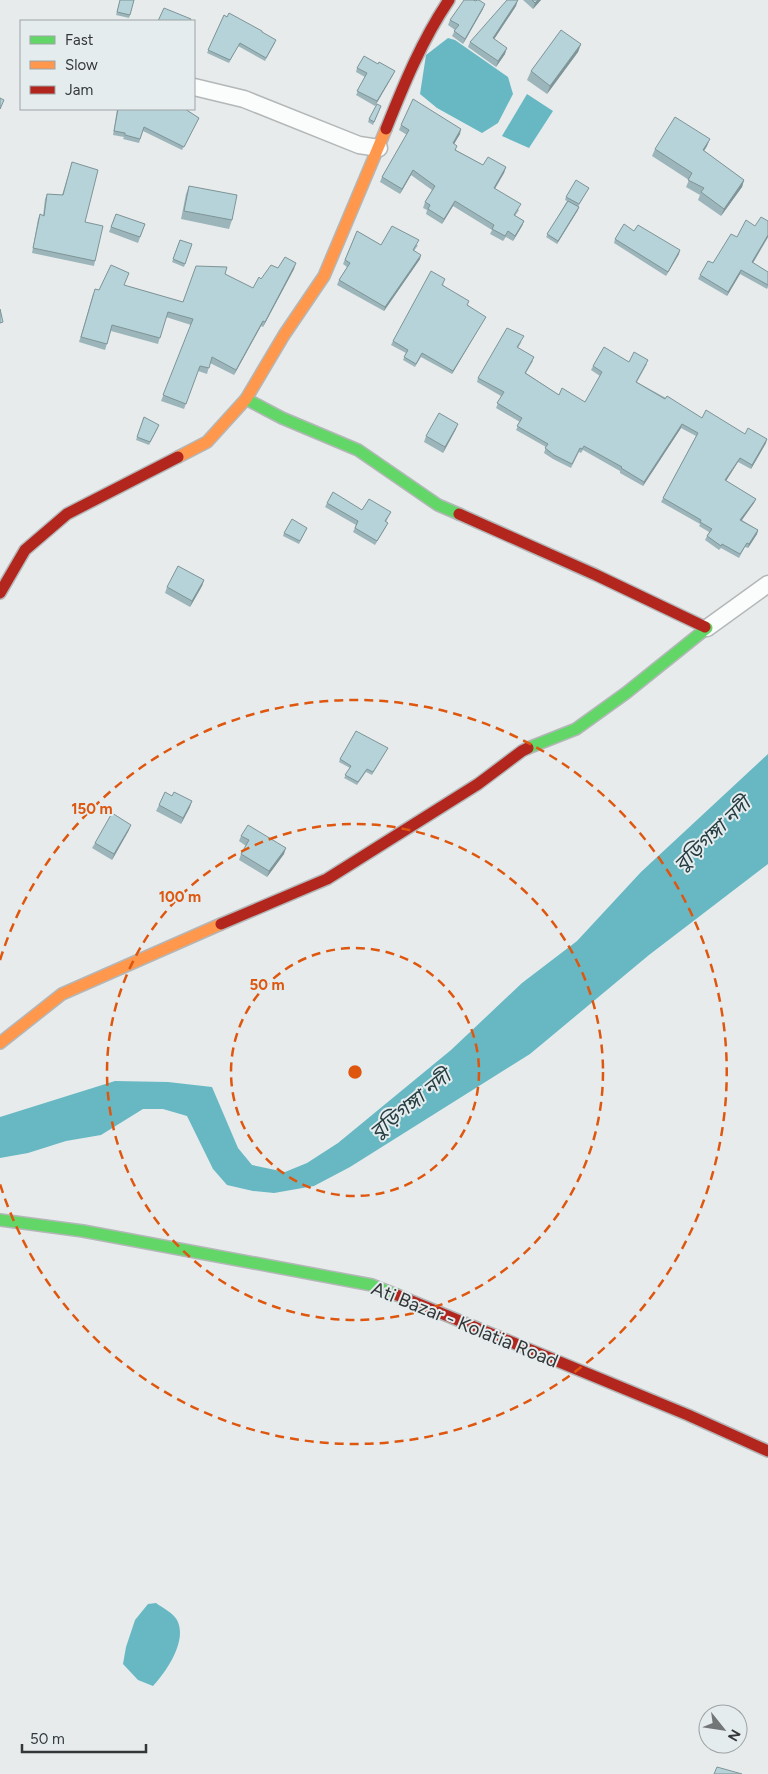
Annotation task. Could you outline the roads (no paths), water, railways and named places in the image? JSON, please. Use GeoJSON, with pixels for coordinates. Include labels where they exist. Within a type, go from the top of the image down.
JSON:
{"type":"FeatureCollection","features":[{"type":"Feature","properties":{"kind":"street"},"geometry":{"type":"LineString","coordinates":[[0,593],[25,550],[67,514],[207,442],[246,399],[284,335],[324,276],[410,71],[432,25],[449,0]]}},
{"type":"Feature","properties":{"kind":"street"},"geometry":{"type":"LineString","coordinates":[[195,87],[244,99],[359,145],[379,148]]}},
{"type":"Feature","properties":{"kind":"street"},"geometry":{"type":"LineString","coordinates":[[246,399],[282,418],[358,450],[438,505],[596,575],[707,628]]}},
{"type":"Feature","properties":{"kind":"street"},"geometry":{"type":"LineString","coordinates":[[0,1043],[62,994],[176,943],[327,880],[478,784],[522,751],[576,729],[707,628],[768,584]]}},
{"type":"Feature","properties":{"kind":"street","name":"Ati Bazar - Kolatia Road"},"geometry":{"type":"LineString","coordinates":[[0,1220],[83,1231],[372,1285],[688,1415],[768,1451]]}},
{"type":"Feature","properties":{"kind":"water"},"geometry":{"type":"Polygon","coordinates":[[[448,38],[455,40],[508,77],[513,94],[498,123],[482,133],[437,108],[420,94],[426,55],[448,38]]]}},
{"type":"Feature","properties":{"kind":"water"},"geometry":{"type":"Polygon","coordinates":[[[527,94],[553,111],[529,148],[502,136],[527,94]]]}},
{"type":"Feature","properties":{"kind":"water","name":"বুড়িগঙ্গা নদী"},"geometry":{"type":"Polygon","coordinates":[[[768,754],[768,864],[649,955],[530,1054],[350,1167],[314,1186],[274,1193],[253,1191],[227,1185],[213,1169],[187,1116],[163,1109],[143,1109],[101,1135],[66,1141],[28,1153],[0,1158],[0,1117],[115,1081],[168,1082],[212,1087],[238,1148],[252,1165],[285,1172],[307,1163],[338,1143],[451,1050],[522,983],[577,941],[641,872],[768,754]]]}},
{"type":"Feature","properties":{"kind":"water"},"geometry":{"type":"Polygon","coordinates":[[[156,1603],[175,1617],[180,1628],[180,1637],[174,1656],[164,1673],[153,1686],[138,1680],[123,1664],[126,1647],[135,1620],[148,1604],[156,1603]]]}}]}
